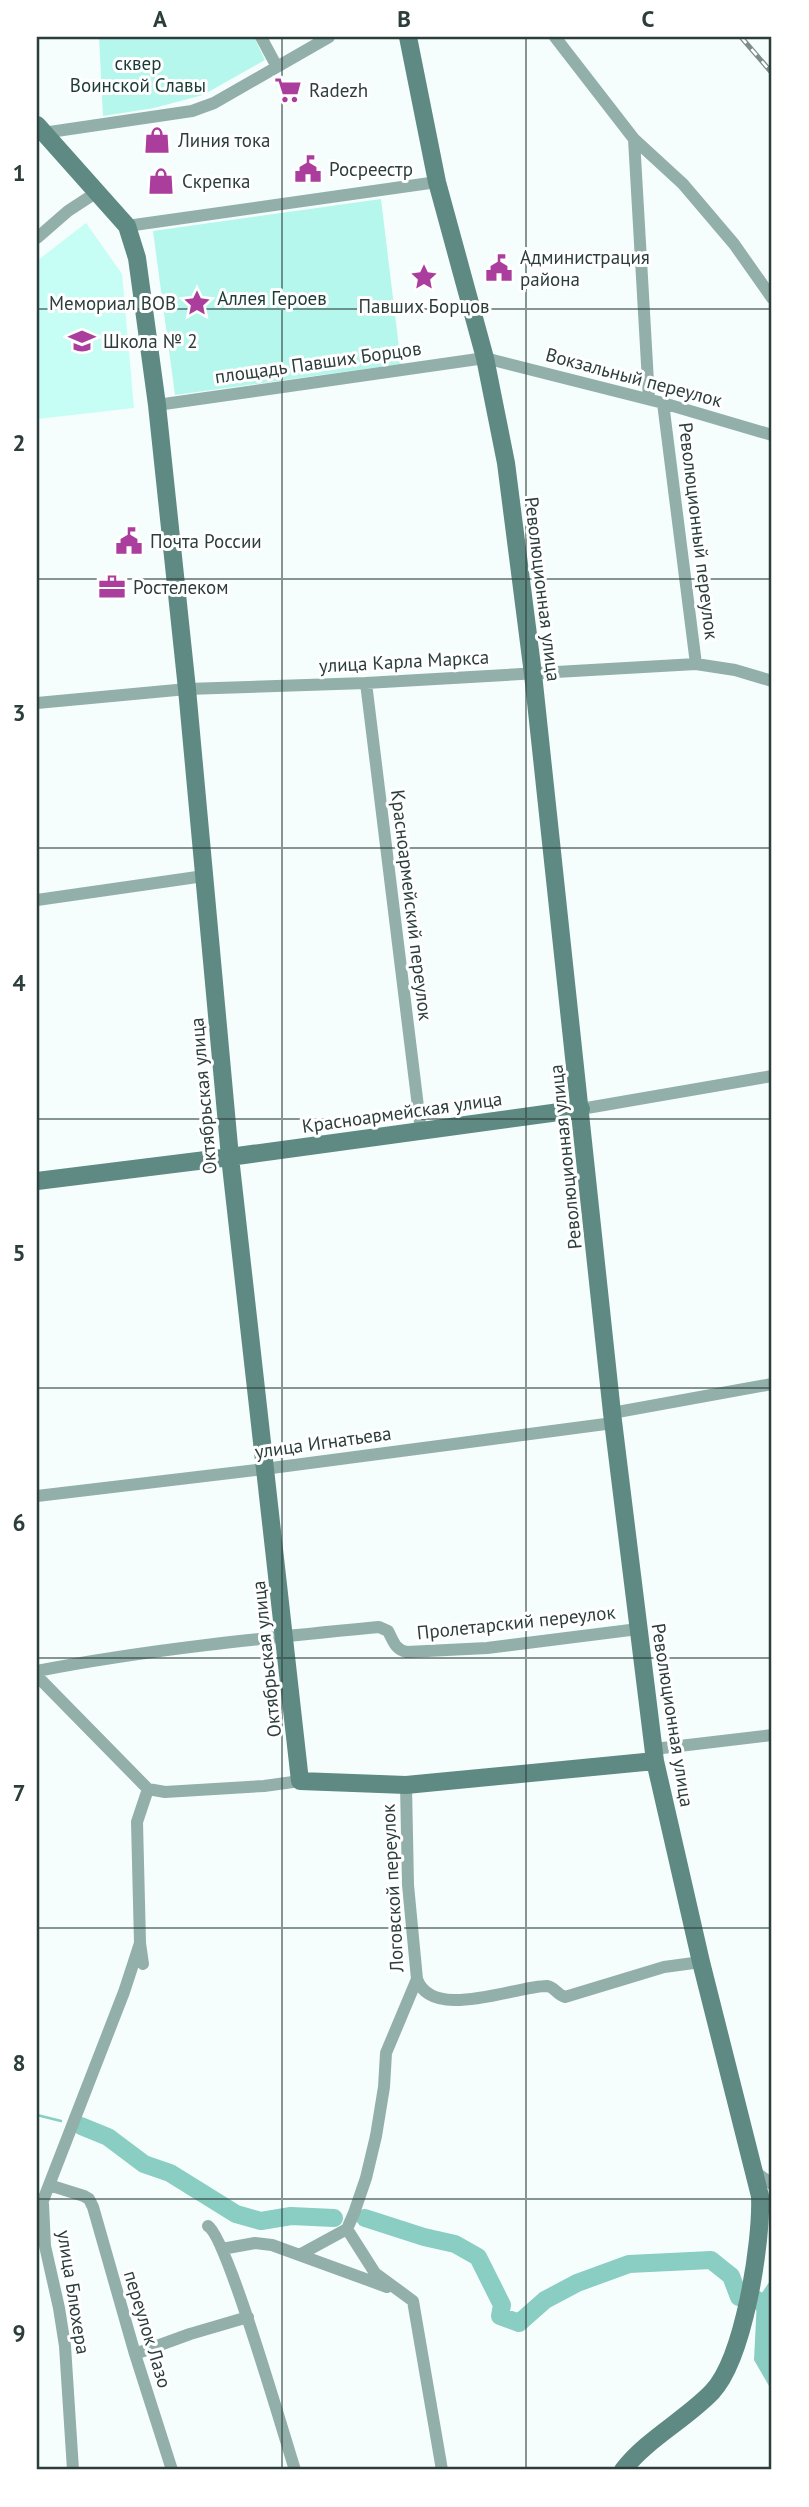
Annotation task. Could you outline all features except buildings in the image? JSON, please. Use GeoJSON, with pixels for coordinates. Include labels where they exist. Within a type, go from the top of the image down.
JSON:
{"type":"FeatureCollection","features":[{"type":"Feature","properties":{"kind":"main road","name":"Революционная улица"},"geometry":{"type":"LineString","coordinates":[[408,37],[437,182],[485,358],[506,463],[533,674],[613,1418],[654,1755],[701,1962],[755,2172],[760,2214],[744,2320],[727,2372],[714,2390],[621,2470]]}},
{"type":"Feature","properties":{"kind":"main road"},"geometry":{"type":"LineString","coordinates":[[40,129],[127,226]]}},
{"type":"Feature","properties":{"kind":"main road","name":"Октябрьская улица"},"geometry":{"type":"LineString","coordinates":[[127,226],[137,258],[157,405],[187,688],[230,1157],[300,1782]]}},
{"type":"Feature","properties":{"kind":"main road","name":"Красноармейская улица"},"geometry":{"type":"LineString","coordinates":[[37,1181],[581,1109]]}},
{"type":"Feature","properties":{"kind":"main road"},"geometry":{"type":"LineString","coordinates":[[300,1782],[406,1785],[654,1755]]}},
{"type":"Feature","properties":{"kind":"street"},"geometry":{"type":"LineString","coordinates":[[261,37],[277,67]]}},
{"type":"Feature","properties":{"kind":"street"},"geometry":{"type":"LineString","coordinates":[[40,129],[192,111],[214,103],[329,37]]}},
{"type":"Feature","properties":{"kind":"street"},"geometry":{"type":"LineString","coordinates":[[555,37],[634,139],[683,184],[734,244],[772,298]]}},
{"type":"Feature","properties":{"kind":"street"},"geometry":{"type":"LineString","coordinates":[[634,139],[649,399]]}},
{"type":"Feature","properties":{"kind":"street"},"geometry":{"type":"LineString","coordinates":[[127,226],[437,182]]}},
{"type":"Feature","properties":{"kind":"street"},"geometry":{"type":"LineString","coordinates":[[37,239],[68,211],[97,192]]}},
{"type":"Feature","properties":{"kind":"street","name":"Вокзальный переулок"},"geometry":{"type":"LineString","coordinates":[[485,358],[649,399],[772,435]]}},
{"type":"Feature","properties":{"kind":"street","name":"площадь Павших Борцов"},"geometry":{"type":"LineString","coordinates":[[157,405],[485,358]]}},
{"type":"Feature","properties":{"kind":"street","name":"Революционный переулок"},"geometry":{"type":"LineString","coordinates":[[663,403],[696,664]]}},
{"type":"Feature","properties":{"kind":"street","name":"улица Карла Маркса"},"geometry":{"type":"LineString","coordinates":[[37,704],[187,688],[366,683],[696,664],[735,670],[772,681]]}},
{"type":"Feature","properties":{"kind":"street","name":"Красноармейский переулок"},"geometry":{"type":"LineString","coordinates":[[366,683],[421,1131]]}},
{"type":"Feature","properties":{"kind":"street"},"geometry":{"type":"LineString","coordinates":[[37,900],[204,876]]}},
{"type":"Feature","properties":{"kind":"street","name":"Красноармейская улица"},"geometry":{"type":"LineString","coordinates":[[581,1109],[772,1076]]}},
{"type":"Feature","properties":{"kind":"street","name":"улица Игнатьева"},"geometry":{"type":"LineString","coordinates":[[37,1496],[264,1469],[613,1418],[772,1384]]}},
{"type":"Feature","properties":{"kind":"street","name":"Пролетарский переулок"},"geometry":{"type":"LineString","coordinates":[[37,1674],[80,1663],[285,1636],[385,1628],[396,1647],[407,1652],[487,1648],[638,1629]]}},
{"type":"Feature","properties":{"kind":"street"},"geometry":{"type":"LineString","coordinates":[[37,1674],[148,1789],[165,1792],[300,1782]]}},
{"type":"Feature","properties":{"kind":"street"},"geometry":{"type":"LineString","coordinates":[[654,1755],[772,1735]]}},
{"type":"Feature","properties":{"kind":"street","name":"Логовской переулок"},"geometry":{"type":"LineString","coordinates":[[406,1785],[408,1885],[417,1979],[422,1989],[437,1999],[484,1997],[547,1986],[565,1997],[664,1967],[701,1962]]}},
{"type":"Feature","properties":{"kind":"street"},"geometry":{"type":"LineString","coordinates":[[143,1964],[140,1943],[137,1822],[148,1789]]}},
{"type":"Feature","properties":{"kind":"street"},"geometry":{"type":"LineString","coordinates":[[40,2210],[124,1992],[140,1943]]}},
{"type":"Feature","properties":{"kind":"street"},"geometry":{"type":"LineString","coordinates":[[301,2254],[347,2229],[366,2178],[376,2136],[386,2053],[417,1979]]}},
{"type":"Feature","properties":{"kind":"street"},"geometry":{"type":"LineString","coordinates":[[755,2172],[772,2184]]}},
{"type":"Feature","properties":{"kind":"street","name":"переулок Лазо"},"geometry":{"type":"LineString","coordinates":[[49,2185],[89,2199],[172,2470]]}},
{"type":"Feature","properties":{"kind":"street","name":"улица Блюхера"},"geometry":{"type":"LineString","coordinates":[[40,2210],[65,2346],[72,2470]]}},
{"type":"Feature","properties":{"kind":"street"},"geometry":{"type":"LineString","coordinates":[[208,2226],[213,2229],[222,2249],[248,2317],[295,2470]]}},
{"type":"Feature","properties":{"kind":"street"},"geometry":{"type":"LineString","coordinates":[[347,2229],[375,2273],[409,2297],[414,2306],[416,2331],[442,2470]]}},
{"type":"Feature","properties":{"kind":"street"},"geometry":{"type":"LineString","coordinates":[[222,2249],[264,2243],[397,2290]]}},
{"type":"Feature","properties":{"kind":"street"},"geometry":{"type":"LineString","coordinates":[[135,2354],[248,2317]]}},
{"type":"Feature","properties":{"kind":"shaded area","name":"Школа № 2"},"geometry":{"type":"Polygon","coordinates":[[[86,223],[122,274],[134,408],[37,419],[37,261],[86,223]]]}},
{"type":"Feature","properties":{"kind":"green space","name":"сквер Воинской Славы"},"geometry":{"type":"Polygon","coordinates":[[[99,37],[254,37],[265,60],[203,95],[154,108],[103,116],[99,37]]]}},
{"type":"Feature","properties":{"kind":"green space","name":"Аллея Героев"},"geometry":{"type":"Polygon","coordinates":[[[381,199],[401,364],[175,395],[153,231],[381,199]]]}},
{"type":"Feature","properties":{"kind":"water"},"geometry":{"type":"Polygon","coordinates":[[[772,2278],[772,2391],[754,2360],[757,2300],[772,2278]]]}},
{"type":"Feature","properties":{"kind":"waterway"},"geometry":{"type":"LineString","coordinates":[[37,2115],[61,2121]]}},
{"type":"Feature","properties":{"kind":"waterway"},"geometry":{"type":"LineString","coordinates":[[81,2126],[108,2137],[144,2164],[170,2173],[236,2214],[261,2221],[291,2216],[334,2218]]}},
{"type":"Feature","properties":{"kind":"waterway"},"geometry":{"type":"LineString","coordinates":[[365,2218],[455,2244],[478,2257],[502,2305],[500,2316],[519,2323],[545,2300],[577,2283],[629,2264],[711,2260],[731,2276],[739,2297],[757,2300],[772,2310]]}},
{"type":"Feature","properties":{"kind":"railway"},"geometry":{"type":"LineString","coordinates":[[741,37],[772,73]]}},
{"type":"Feature","properties":{"kind":"place","name":"Radezh"},"geometry":{"type":"Point","coordinates":[288,90]}},
{"type":"Feature","properties":{"kind":"place","name":"Линия тока"},"geometry":{"type":"Point","coordinates":[157,140]}},
{"type":"Feature","properties":{"kind":"place","name":"Росреестр"},"geometry":{"type":"Point","coordinates":[308,169]}},
{"type":"Feature","properties":{"kind":"place","name":"Скрепка"},"geometry":{"type":"Point","coordinates":[161,181]}},
{"type":"Feature","properties":{"kind":"place","name":"Администрация района"},"geometry":{"type":"Point","coordinates":[499,268]}},
{"type":"Feature","properties":{"kind":"place","name":"Павших Борцов"},"geometry":{"type":"Point","coordinates":[424,277]}},
{"type":"Feature","properties":{"kind":"place","name":"Мемориал ВОВ"},"geometry":{"type":"Point","coordinates":[197,303]}},
{"type":"Feature","properties":{"kind":"place","name":"Школа № 2"},"geometry":{"type":"Point","coordinates":[82,341]}},
{"type":"Feature","properties":{"kind":"place","name":"Почта России"},"geometry":{"type":"Point","coordinates":[129,541]}},
{"type":"Feature","properties":{"kind":"place","name":"Ростелеком"},"geometry":{"type":"Point","coordinates":[112,587]}}]}
